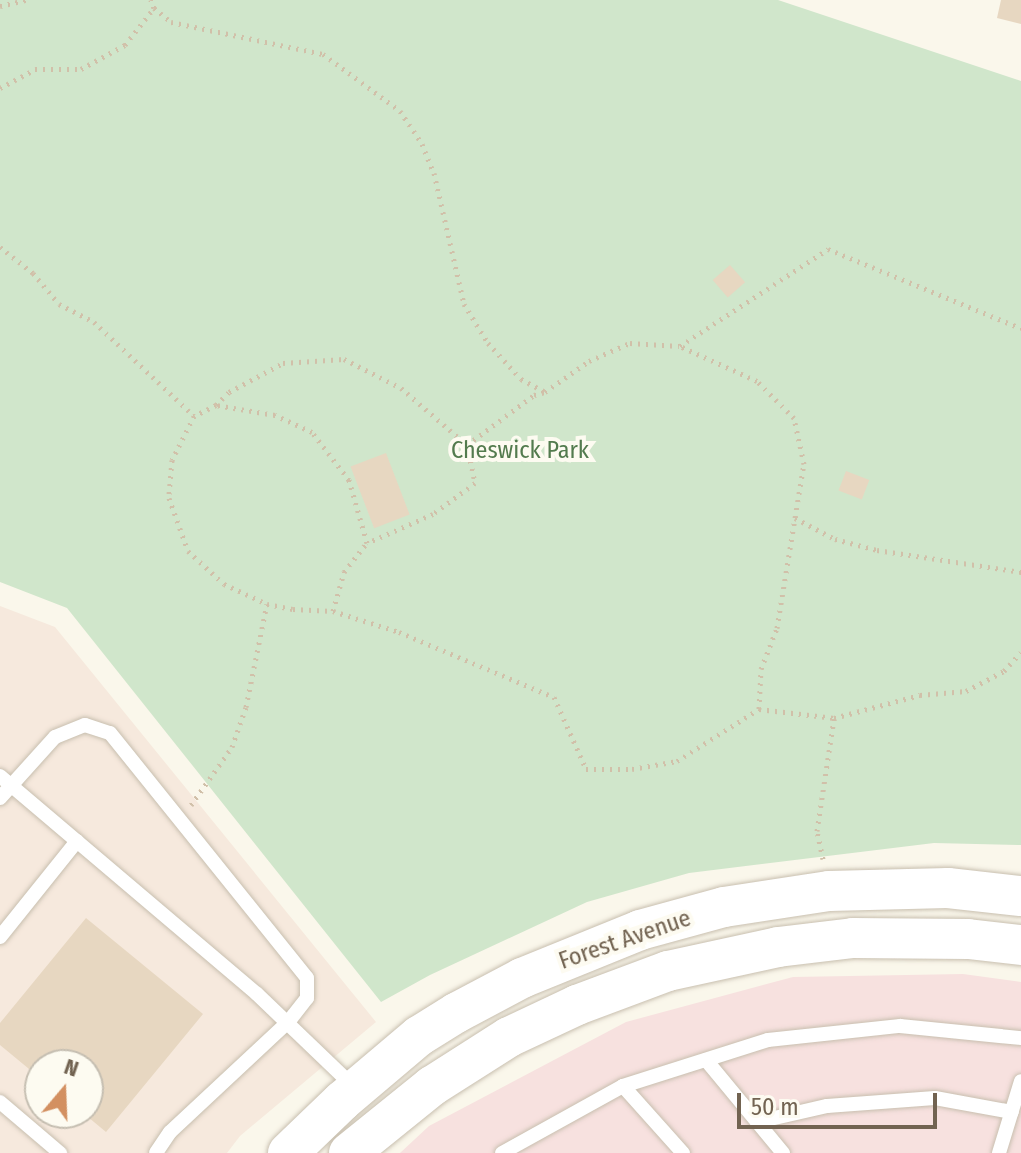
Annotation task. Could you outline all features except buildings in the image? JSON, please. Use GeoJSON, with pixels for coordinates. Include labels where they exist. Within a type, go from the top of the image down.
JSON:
{"type":"FeatureCollection","features":[{"type":"Feature","properties":{"kind":"main road","name":"Forest Avenue"},"geometry":{"type":"LineString","coordinates":[[349,1153],[432,1086],[497,1017],[592,947],[724,907],[829,891],[948,888],[1021,896]]}},
{"type":"Feature","properties":{"kind":"main road","name":"Forest Avenue"},"geometry":{"type":"LineString","coordinates":[[288,1153],[419,1036],[497,1017],[577,1005],[668,971],[778,947],[901,937],[1021,945]]}},
{"type":"Feature","properties":{"kind":"lane"},"geometry":{"type":"LineString","coordinates":[[0,798],[5,780],[55,737],[85,725],[110,733],[301,966],[310,988],[307,998],[288,1022],[170,1132],[156,1153]]}},
{"type":"Feature","properties":{"kind":"lane"},"geometry":{"type":"LineString","coordinates":[[5,780],[288,1022],[357,1089]]}},
{"type":"Feature","properties":{"kind":"lane"},"geometry":{"type":"LineString","coordinates":[[0,937],[77,841]]}},
{"type":"Feature","properties":{"kind":"lane"},"geometry":{"type":"LineString","coordinates":[[502,1153],[623,1086],[768,1040],[900,1026],[1021,1038]]}},
{"type":"Feature","properties":{"kind":"lane"},"geometry":{"type":"LineString","coordinates":[[706,1060],[783,1153]]}},
{"type":"Feature","properties":{"kind":"lane"},"geometry":{"type":"LineString","coordinates":[[999,1153],[1021,1081]]}},
{"type":"Feature","properties":{"kind":"lane"},"geometry":{"type":"LineString","coordinates":[[623,1086],[683,1153]]}},
{"type":"Feature","properties":{"kind":"lane"},"geometry":{"type":"LineString","coordinates":[[757,1122],[827,1106],[935,1098],[1012,1112]]}},
{"type":"Feature","properties":{"kind":"lane"},"geometry":{"type":"LineString","coordinates":[[0,1102],[60,1153]]}},
{"type":"Feature","properties":{"kind":"path"},"geometry":{"type":"LineString","coordinates":[[0,6],[26,0]]}},
{"type":"Feature","properties":{"kind":"path"},"geometry":{"type":"LineString","coordinates":[[151,0],[154,8],[171,22],[323,54],[400,111],[422,144],[434,173],[464,304],[488,343],[521,379],[545,392]]}},
{"type":"Feature","properties":{"kind":"path"},"geometry":{"type":"LineString","coordinates":[[0,88],[35,69],[81,69],[125,45],[154,8]]}},
{"type":"Feature","properties":{"kind":"path"},"geometry":{"type":"LineString","coordinates":[[0,247],[33,273],[59,304],[94,322],[194,416]]}},
{"type":"Feature","properties":{"kind":"path"},"geometry":{"type":"LineString","coordinates":[[680,346],[828,249],[1021,328]]}},
{"type":"Feature","properties":{"kind":"path"},"geometry":{"type":"LineString","coordinates":[[467,445],[534,395],[545,392],[589,361],[630,343],[680,346],[757,381],[794,418],[804,464],[777,628],[761,669],[759,709]]}},
{"type":"Feature","properties":{"kind":"path"},"geometry":{"type":"LineString","coordinates":[[333,611],[344,572],[367,543],[433,514],[475,483],[467,445],[401,388],[344,359],[283,363],[229,392],[216,405],[194,416],[172,460],[169,498],[188,551],[224,584],[267,604],[333,611],[399,632],[554,697],[586,769],[632,769],[677,761],[759,709],[834,718],[920,695],[966,691],[1004,671],[1021,652]]}},
{"type":"Feature","properties":{"kind":"path"},"geometry":{"type":"LineString","coordinates":[[216,405],[275,415],[312,432],[349,480],[367,543]]}},
{"type":"Feature","properties":{"kind":"path"},"geometry":{"type":"LineString","coordinates":[[795,518],[835,539],[877,550],[1021,572]]}},
{"type":"Feature","properties":{"kind":"path"},"geometry":{"type":"LineString","coordinates":[[179,817],[202,793],[232,747],[246,707],[267,604]]}},
{"type":"Feature","properties":{"kind":"path"},"geometry":{"type":"LineString","coordinates":[[829,891],[817,831],[834,718]]}},
{"type":"Feature","properties":{"kind":"shaded area"},"geometry":{"type":"Polygon","coordinates":[[[0,606],[55,627],[376,1022],[240,1136],[227,1153],[0,1153],[0,606]]]}},
{"type":"Feature","properties":{"kind":"shaded area"},"geometry":{"type":"Polygon","coordinates":[[[963,974],[1021,982],[1021,1153],[400,1153],[429,1126],[626,1022],[793,977],[963,974]]]}},
{"type":"Feature","properties":{"kind":"green space","name":"Cheswick Park"},"geometry":{"type":"Polygon","coordinates":[[[0,0],[778,0],[1021,81],[1021,845],[934,843],[689,873],[587,902],[430,975],[381,1002],[67,608],[0,582],[0,0]]]}}]}
